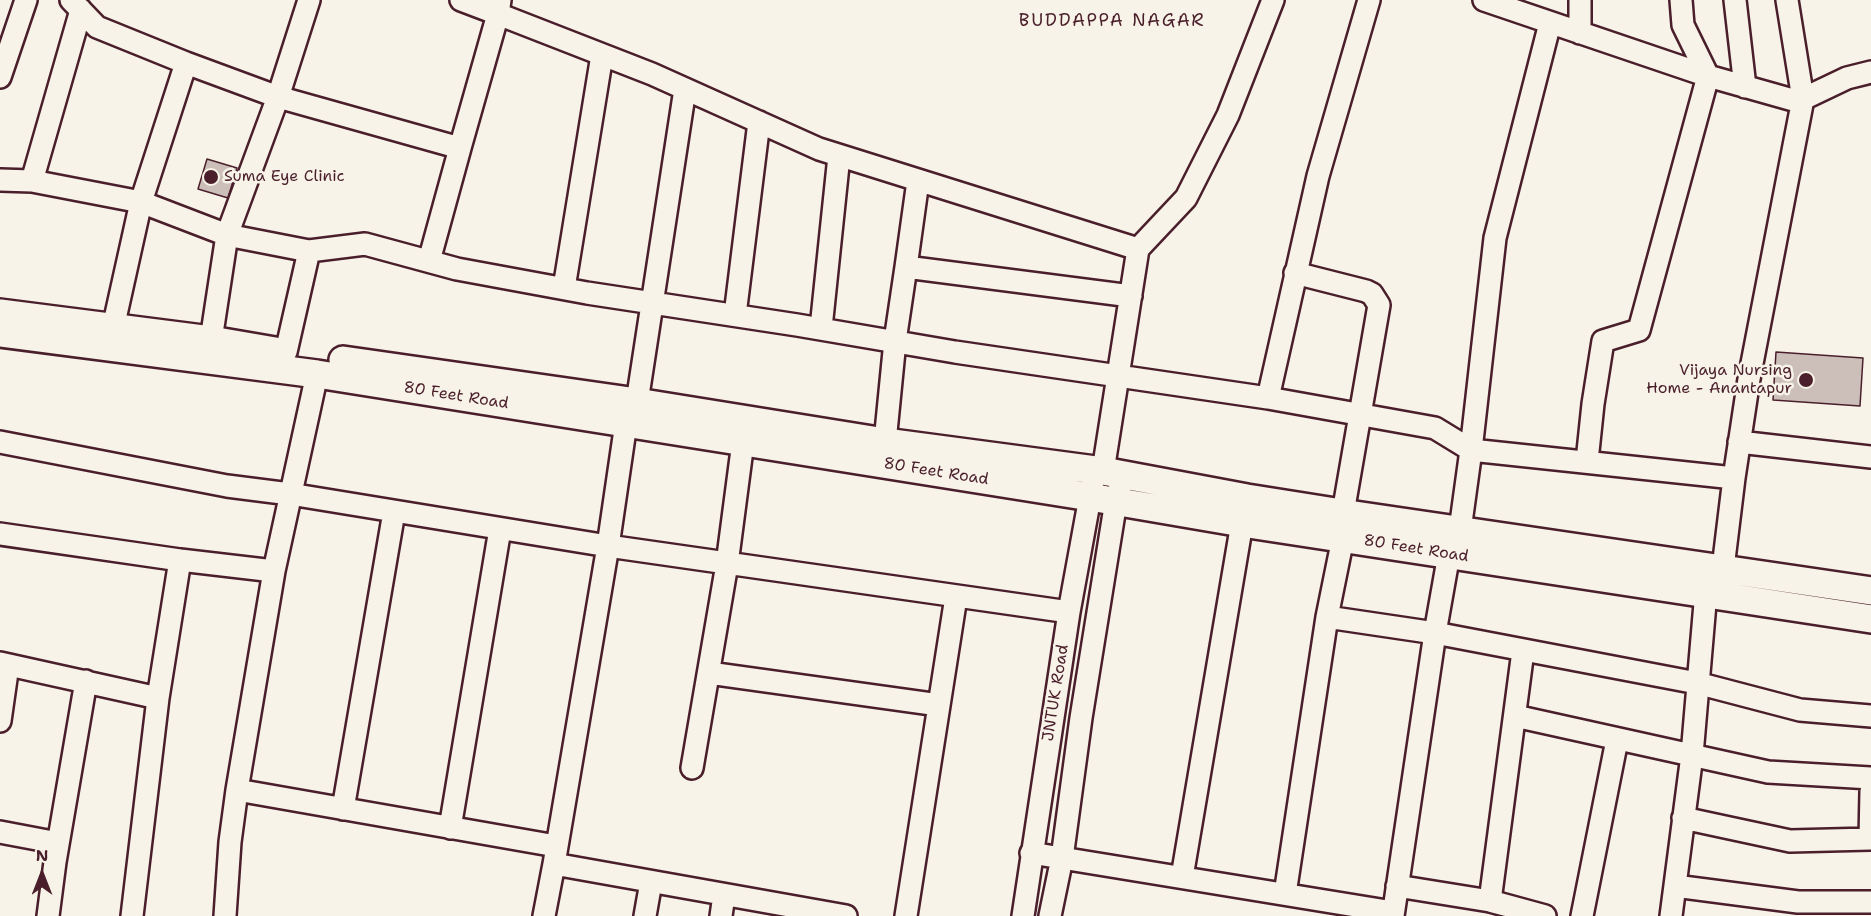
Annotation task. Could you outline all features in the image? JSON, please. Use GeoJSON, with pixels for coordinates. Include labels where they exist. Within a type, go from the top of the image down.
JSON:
{"type":"FeatureCollection","features":[{"type":"Feature","properties":{"kind":"main road","name":"80 Feet Road"},"geometry":{"type":"LineString","coordinates":[[0,313],[286,352],[632,413],[743,442],[1242,523],[1460,530],[1712,577],[1871,619]]}},
{"type":"Feature","properties":{"kind":"main road","name":"80 Feet Road"},"geometry":{"type":"LineString","coordinates":[[0,333],[632,413],[885,442],[1107,472],[1247,498],[1449,554],[1871,591]]}},
{"type":"Feature","properties":{"kind":"street"},"geometry":{"type":"LineString","coordinates":[[0,77],[26,0]]}},
{"type":"Feature","properties":{"kind":"street"},"geometry":{"type":"LineString","coordinates":[[210,340],[227,235],[278,97],[309,0]]}},
{"type":"Feature","properties":{"kind":"street"},"geometry":{"type":"LineString","coordinates":[[461,0],[499,7],[602,55],[819,149],[1138,249]]}},
{"type":"Feature","properties":{"kind":"street"},"geometry":{"type":"LineString","coordinates":[[1107,472],[1138,249],[1186,198],[1228,115],[1273,0]]}},
{"type":"Feature","properties":{"kind":"street"},"geometry":{"type":"LineString","coordinates":[[1268,398],[1318,176],[1369,0]]}},
{"type":"Feature","properties":{"kind":"street"},"geometry":{"type":"LineString","coordinates":[[1484,0],[1504,3],[1550,23],[1708,76],[1793,100],[1803,99],[1847,78],[1871,72]]}},
{"type":"Feature","properties":{"kind":"street"},"geometry":{"type":"LineString","coordinates":[[1580,0],[1580,33]]}},
{"type":"Feature","properties":{"kind":"street"},"geometry":{"type":"LineString","coordinates":[[1587,461],[1603,341],[1639,330],[1708,76],[1683,25],[1681,0]]}},
{"type":"Feature","properties":{"kind":"street"},"geometry":{"type":"LineString","coordinates":[[1735,0],[1745,87]]}},
{"type":"Feature","properties":{"kind":"street"},"geometry":{"type":"LineString","coordinates":[[1671,916],[1692,755],[1697,682],[1712,577],[1734,478],[1749,379],[1803,99],[1787,0]]}},
{"type":"Feature","properties":{"kind":"street"},"geometry":{"type":"LineString","coordinates":[[76,5],[97,27],[186,63],[278,97],[460,148]]}},
{"type":"Feature","properties":{"kind":"street"},"geometry":{"type":"LineString","coordinates":[[32,181],[76,5]]}},
{"type":"Feature","properties":{"kind":"street"},"geometry":{"type":"LineString","coordinates":[[429,261],[499,7]]}},
{"type":"Feature","properties":{"kind":"street"},"geometry":{"type":"LineString","coordinates":[[1460,530],[1495,238],[1550,23]]}},
{"type":"Feature","properties":{"kind":"street"},"geometry":{"type":"LineString","coordinates":[[564,288],[602,55]]}},
{"type":"Feature","properties":{"kind":"street"},"geometry":{"type":"LineString","coordinates":[[113,328],[141,202],[186,63]]}},
{"type":"Feature","properties":{"kind":"street"},"geometry":{"type":"LineString","coordinates":[[544,916],[652,302],[685,89]]}},
{"type":"Feature","properties":{"kind":"street"},"geometry":{"type":"LineString","coordinates":[[735,315],[759,122]]}},
{"type":"Feature","properties":{"kind":"street"},"geometry":{"type":"LineString","coordinates":[[821,328],[839,156]]}},
{"type":"Feature","properties":{"kind":"street"},"geometry":{"type":"LineString","coordinates":[[0,180],[32,181],[141,202],[227,235],[309,251],[365,244],[457,269],[564,288],[821,328],[955,352],[1268,398],[1435,428],[1471,450],[1734,478]]}},
{"type":"Feature","properties":{"kind":"street"},"geometry":{"type":"LineString","coordinates":[[885,442],[895,341],[918,181]]}},
{"type":"Feature","properties":{"kind":"street"},"geometry":{"type":"LineString","coordinates":[[286,352],[309,251]]}},
{"type":"Feature","properties":{"kind":"street"},"geometry":{"type":"LineString","coordinates":[[906,267],[1131,296]]}},
{"type":"Feature","properties":{"kind":"street"},"geometry":{"type":"LineString","coordinates":[[1286,894],[1359,414],[1378,311],[1376,299],[1366,291],[1295,273]]}},
{"type":"Feature","properties":{"kind":"street"},"geometry":{"type":"LineString","coordinates":[[225,916],[230,842],[237,790],[274,571],[317,374]]}},
{"type":"Feature","properties":{"kind":"street"},"geometry":{"type":"LineString","coordinates":[[0,442],[227,486],[290,494],[727,564],[1069,612]]}},
{"type":"Feature","properties":{"kind":"street"},"geometry":{"type":"LineString","coordinates":[[692,768],[727,564],[743,442]]}},
{"type":"Feature","properties":{"kind":"street"},"geometry":{"type":"LineString","coordinates":[[1739,442],[1871,457]]}},
{"type":"Feature","properties":{"kind":"street","name":"JNTUK Road"},"geometry":{"type":"LineString","coordinates":[[1023,916],[1069,612],[1090,497],[1107,472]]}},
{"type":"Feature","properties":{"kind":"street","name":"JNTUK Road"},"geometry":{"type":"LineString","coordinates":[[1050,916],[1062,858],[1081,718],[1116,501],[1107,472]]}},
{"type":"Feature","properties":{"kind":"street"},"geometry":{"type":"LineString","coordinates":[[342,809],[394,512]]}},
{"type":"Feature","properties":{"kind":"street"},"geometry":{"type":"LineString","coordinates":[[1182,877],[1242,523]]}},
{"type":"Feature","properties":{"kind":"street"},"geometry":{"type":"LineString","coordinates":[[450,828],[500,529]]}},
{"type":"Feature","properties":{"kind":"street"},"geometry":{"type":"LineString","coordinates":[[0,534],[274,571]]}},
{"type":"Feature","properties":{"kind":"street"},"geometry":{"type":"LineString","coordinates":[[1031,853],[1286,894],[1393,914],[1449,554]]}},
{"type":"Feature","properties":{"kind":"street"},"geometry":{"type":"LineString","coordinates":[[132,916],[158,698],[180,560]]}},
{"type":"Feature","properties":{"kind":"street"},"geometry":{"type":"LineString","coordinates":[[906,916],[956,597]]}},
{"type":"Feature","properties":{"kind":"street"},"geometry":{"type":"LineString","coordinates":[[1328,617],[1435,633],[1697,682],[1800,710],[1871,716]]}},
{"type":"Feature","properties":{"kind":"street"},"geometry":{"type":"LineString","coordinates":[[1490,901],[1523,651]]}},
{"type":"Feature","properties":{"kind":"street"},"geometry":{"type":"LineString","coordinates":[[0,722],[4,664],[158,698]]}},
{"type":"Feature","properties":{"kind":"street"},"geometry":{"type":"LineString","coordinates":[[709,673],[939,705]]}},
{"type":"Feature","properties":{"kind":"street"},"geometry":{"type":"LineString","coordinates":[[48,916],[86,681]]}},
{"type":"Feature","properties":{"kind":"street"},"geometry":{"type":"LineString","coordinates":[[1515,716],[1768,772],[1871,778]]}},
{"type":"Feature","properties":{"kind":"street"},"geometry":{"type":"LineString","coordinates":[[1582,916],[1617,740]]}},
{"type":"Feature","properties":{"kind":"street"},"geometry":{"type":"LineString","coordinates":[[237,790],[450,828],[651,882],[846,916]]}},
{"type":"Feature","properties":{"kind":"street"},"geometry":{"type":"LineString","coordinates":[[1683,818],[1790,841],[1870,839],[1871,791]]}},
{"type":"Feature","properties":{"kind":"street"},"geometry":{"type":"LineString","coordinates":[[0,832],[58,843]]}},
{"type":"Feature","properties":{"kind":"street"},"geometry":{"type":"LineString","coordinates":[[645,916],[651,882]]}},
{"type":"Feature","properties":{"kind":"street"},"geometry":{"type":"LineString","coordinates":[[1397,886],[1490,901],[1545,916]]}},
{"type":"Feature","properties":{"kind":"street"},"geometry":{"type":"LineString","coordinates":[[1675,886],[1798,902],[1871,902]]}},
{"type":"Feature","properties":{"kind":"street"},"geometry":{"type":"LineString","coordinates":[[721,916],[724,895]]}},
{"type":"Feature","properties":{"kind":"building"},"geometry":{"type":"Polygon","coordinates":[[[207,159],[237,168],[228,198],[198,189],[207,159]]]}},
{"type":"Feature","properties":{"kind":"building"},"geometry":{"type":"Polygon","coordinates":[[[1776,352],[1863,358],[1860,406],[1773,400],[1776,352]]]}},
{"type":"Feature","properties":{"kind":"place","name":"Suma Eye Clinic"},"geometry":{"type":"Point","coordinates":[211,177]}},
{"type":"Feature","properties":{"kind":"place","name":"Vijaya Nursing Home - Anantapur"},"geometry":{"type":"Point","coordinates":[1806,380]}},
{"type":"Feature","properties":{"kind":"district","name":"BUDDAPPA NAGAR"},"geometry":{"type":"Point","coordinates":[1112,21]}}]}
